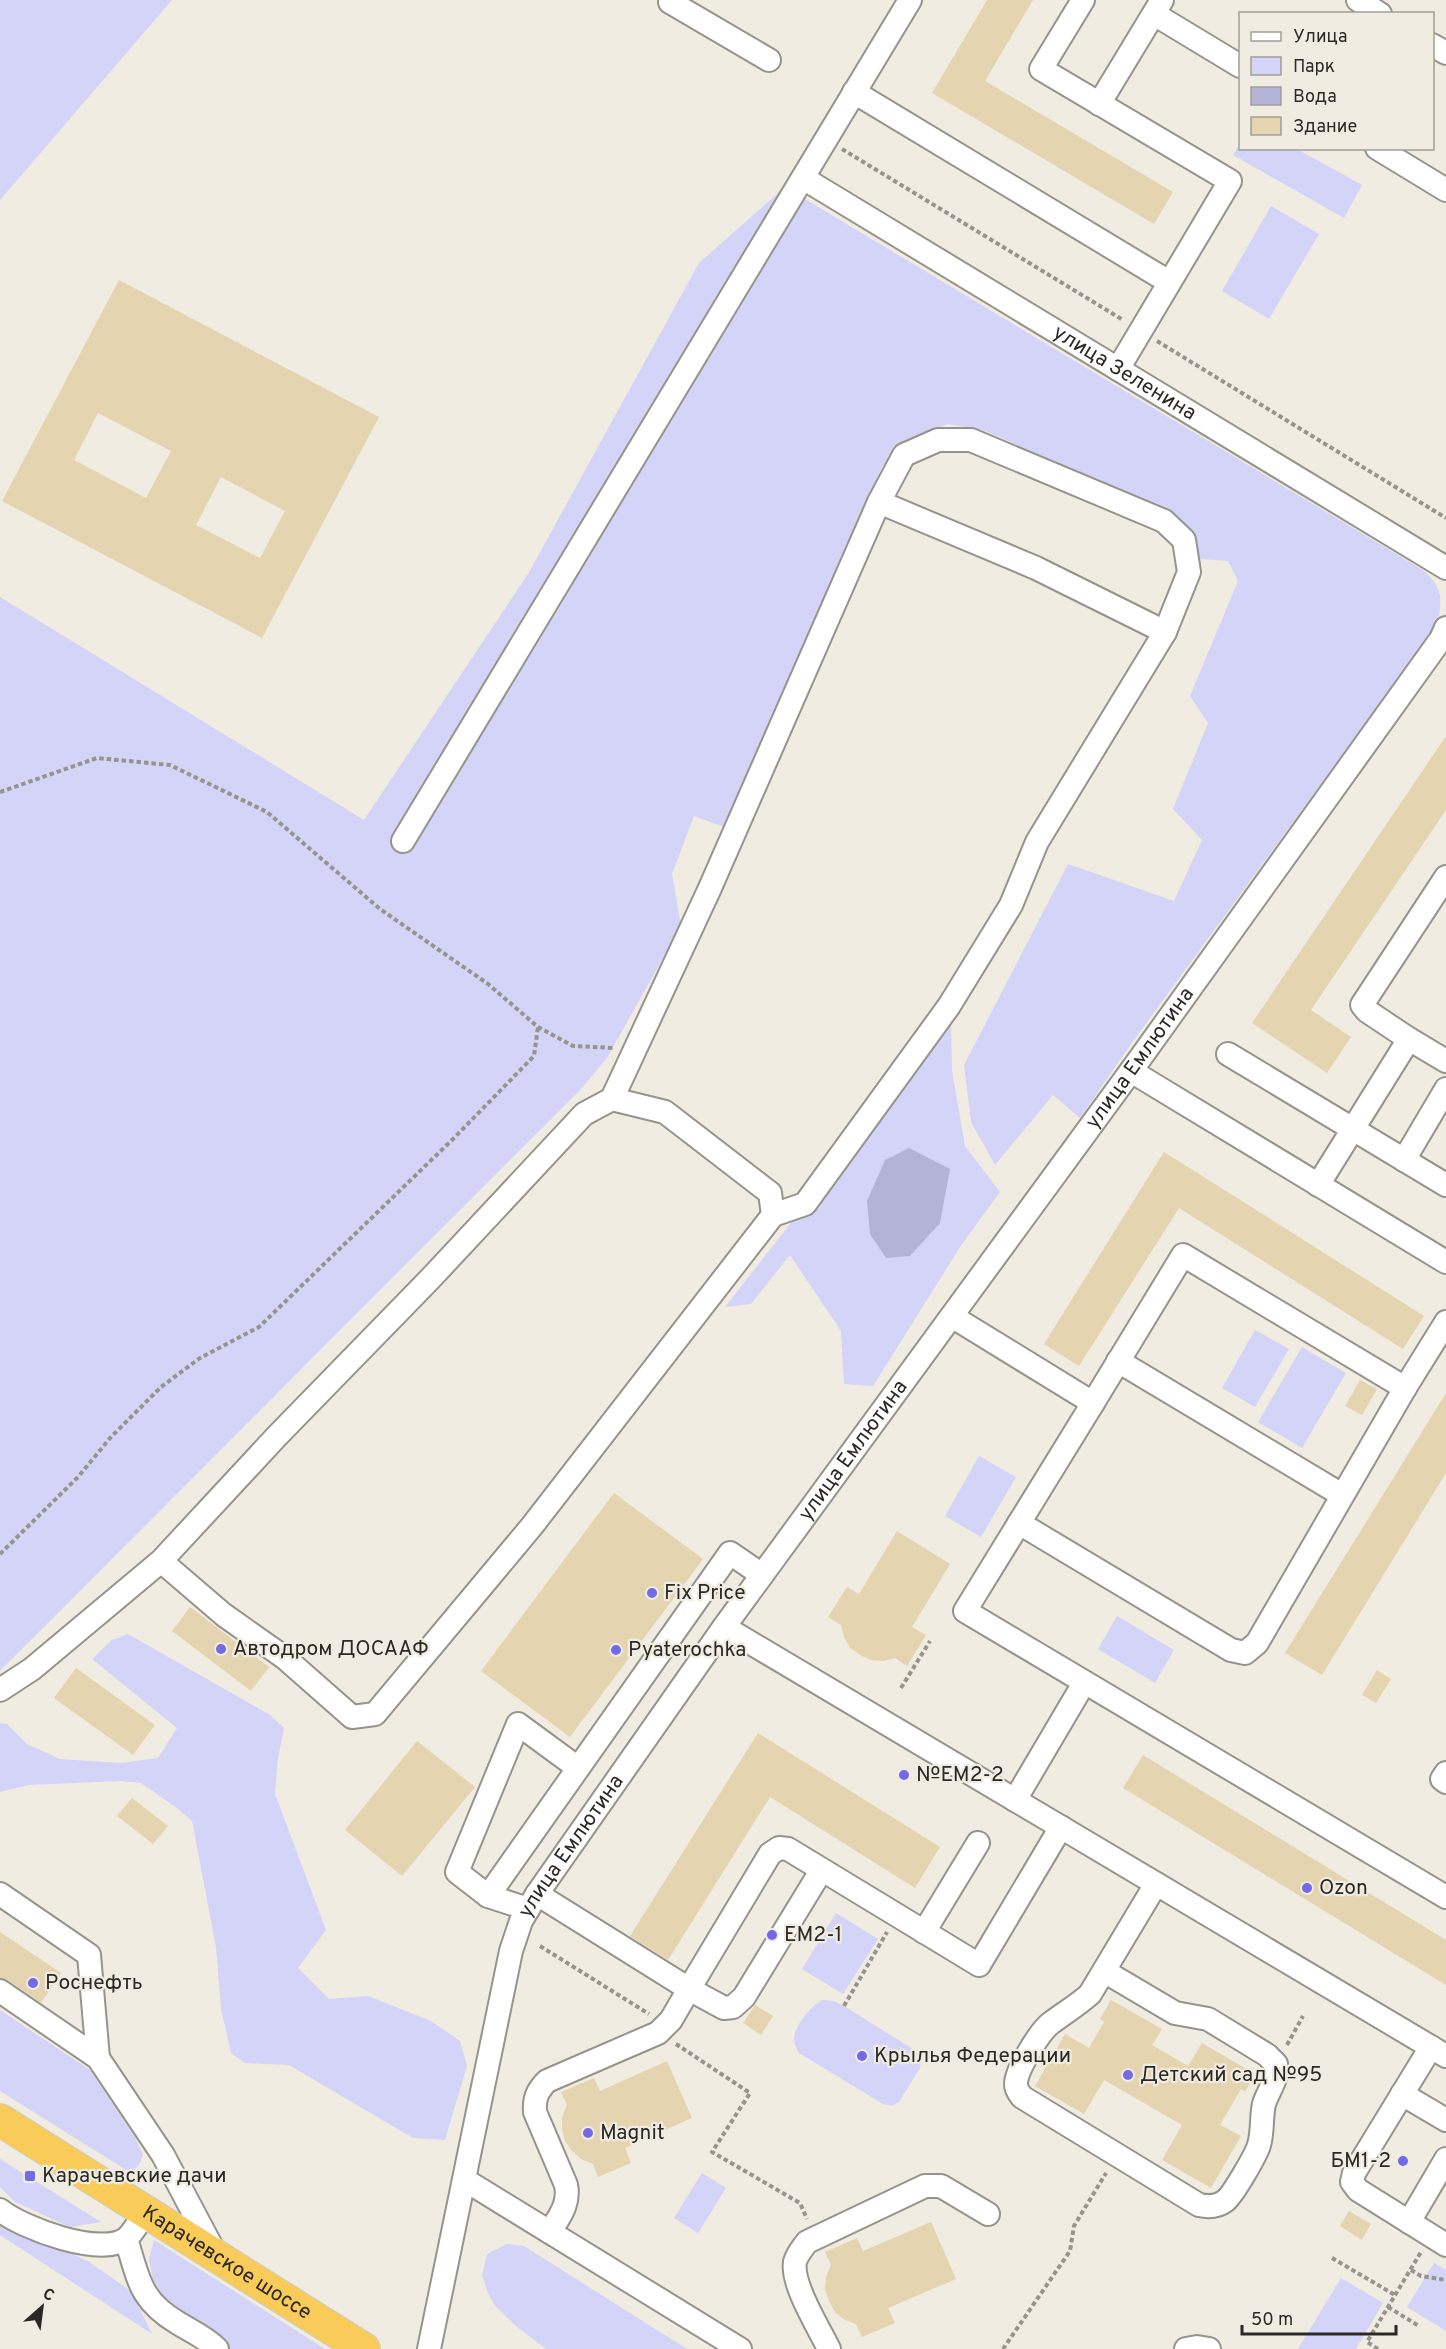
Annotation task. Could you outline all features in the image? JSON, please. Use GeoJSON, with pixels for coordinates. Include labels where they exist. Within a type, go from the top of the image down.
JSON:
{"type":"FeatureCollection","features":[{"type":"Feature","properties":{"kind":"highway","name":"Карачевское шоссе"},"geometry":{"type":"LineString","coordinates":[[0,2120],[364,2349]]}},
{"type":"Feature","properties":{"kind":"street"},"geometry":{"type":"LineString","coordinates":[[403,841],[910,0]]}},
{"type":"Feature","properties":{"kind":"street"},"geometry":{"type":"LineString","coordinates":[[1083,0],[1041,69],[1230,181],[1118,369]]}},
{"type":"Feature","properties":{"kind":"street"},"geometry":{"type":"LineString","coordinates":[[1358,0],[1377,12]]}},
{"type":"Feature","properties":{"kind":"street"},"geometry":{"type":"LineString","coordinates":[[670,1],[769,60]]}},
{"type":"Feature","properties":{"kind":"street"},"geometry":{"type":"LineString","coordinates":[[1099,104],[1158,7],[1239,65]]}},
{"type":"Feature","properties":{"kind":"street"},"geometry":{"type":"LineString","coordinates":[[854,92],[1169,282]]}},
{"type":"Feature","properties":{"kind":"street"},"geometry":{"type":"LineString","coordinates":[[1380,150],[1446,190]]}},
{"type":"Feature","properties":{"kind":"street","name":"улица Зеленина"},"geometry":{"type":"LineString","coordinates":[[803,178],[1446,567]]}},
{"type":"Feature","properties":{"kind":"street"},"geometry":{"type":"LineString","coordinates":[[0,1690],[32,1669],[160,1561],[277,1436],[430,1280],[584,1114],[612,1099],[710,888],[879,502],[904,455],[938,440],[971,440],[1164,521],[1184,540],[1189,572],[1165,632],[1038,842],[1011,905],[949,1006],[805,1204],[773,1215],[532,1526],[375,1713],[352,1717],[285,1658],[224,1615],[160,1561]]}},
{"type":"Feature","properties":{"kind":"street"},"geometry":{"type":"LineString","coordinates":[[879,502],[1036,568],[1165,632]]}},
{"type":"Feature","properties":{"kind":"street","name":"улица Емлютина"},"geometry":{"type":"LineString","coordinates":[[429,2349],[511,1951],[521,1921],[532,1902],[724,1627],[1131,1071],[1441,639],[1446,628]]}},
{"type":"Feature","properties":{"kind":"street"},"geometry":{"type":"LineString","coordinates":[[1446,877],[1362,1005],[1366,1011],[1446,1061]]}},
{"type":"Feature","properties":{"kind":"street"},"geometry":{"type":"LineString","coordinates":[[1318,1185],[1409,1039]]}},
{"type":"Feature","properties":{"kind":"street"},"geometry":{"type":"LineString","coordinates":[[1228,1054],[1446,1185]]}},
{"type":"Feature","properties":{"kind":"street"},"geometry":{"type":"LineString","coordinates":[[1131,1071],[1446,1262]]}},
{"type":"Feature","properties":{"kind":"street"},"geometry":{"type":"LineString","coordinates":[[1404,1160],[1446,1089]]}},
{"type":"Feature","properties":{"kind":"street"},"geometry":{"type":"LineString","coordinates":[[612,1099],[665,1112],[770,1193],[773,1215]]}},
{"type":"Feature","properties":{"kind":"street"},"geometry":{"type":"LineString","coordinates":[[1405,1388],[1183,1255],[965,1611],[1446,1897]]}},
{"type":"Feature","properties":{"kind":"street"},"geometry":{"type":"LineString","coordinates":[[953,1317],[1093,1403]]}},
{"type":"Feature","properties":{"kind":"street"},"geometry":{"type":"LineString","coordinates":[[1019,1523],[1231,1650],[1245,1653],[1257,1643],[1342,1495],[1446,1322]]}},
{"type":"Feature","properties":{"kind":"street"},"geometry":{"type":"LineString","coordinates":[[1118,1361],[1342,1495]]}},
{"type":"Feature","properties":{"kind":"street"},"geometry":{"type":"LineString","coordinates":[[488,1896],[730,1553],[762,1575]]}},
{"type":"Feature","properties":{"kind":"street"},"geometry":{"type":"LineString","coordinates":[[724,1627],[1438,2051],[1402,2094],[1354,2173],[1352,2182],[1358,2190],[1438,2240]]}},
{"type":"Feature","properties":{"kind":"street"},"geometry":{"type":"LineString","coordinates":[[1015,1800],[1084,1683]]}},
{"type":"Feature","properties":{"kind":"street"},"geometry":{"type":"LineString","coordinates":[[614,1782],[518,1724],[457,1872],[488,1896],[532,1902],[724,2008],[733,2007],[740,2002],[821,1871]]}},
{"type":"Feature","properties":{"kind":"street"},"geometry":{"type":"LineString","coordinates":[[1446,1773],[1442,1779],[1446,1782]]}},
{"type":"Feature","properties":{"kind":"street"},"geometry":{"type":"LineString","coordinates":[[550,2232],[567,2202],[568,2194],[535,2112],[534,2101],[537,2093],[547,2081],[663,2030],[770,1854],[778,1848],[788,1849],[979,1965],[1061,1827]]}},
{"type":"Feature","properties":{"kind":"street"},"geometry":{"type":"LineString","coordinates":[[924,1932],[978,1843]]}},
{"type":"Feature","properties":{"kind":"street"},"geometry":{"type":"LineString","coordinates":[[1104,1971],[1175,2013],[1208,2019],[1267,2055],[1276,2064],[1275,2078],[1263,2109],[1260,2142],[1256,2153],[1226,2200],[1208,2207],[1199,2205],[1022,2097],[1017,2089],[1018,2074],[1041,2034],[1050,2023],[1076,2007],[1090,1994],[1156,1884]]}},
{"type":"Feature","properties":{"kind":"street"},"geometry":{"type":"LineString","coordinates":[[0,1894],[88,1955],[98,2058]]}},
{"type":"Feature","properties":{"kind":"street"},"geometry":{"type":"LineString","coordinates":[[0,1991],[98,2058],[164,2155],[217,2257]]}},
{"type":"Feature","properties":{"kind":"street"},"geometry":{"type":"LineString","coordinates":[[1402,2094],[1446,2120]]}},
{"type":"Feature","properties":{"kind":"street"},"geometry":{"type":"LineString","coordinates":[[1409,2222],[1446,2159]]}},
{"type":"Feature","properties":{"kind":"street"},"geometry":{"type":"LineString","coordinates":[[465,2180],[740,2349]]}},
{"type":"Feature","properties":{"kind":"street"},"geometry":{"type":"LineString","coordinates":[[829,2349],[796,2279],[798,2254],[807,2242],[925,2186],[941,2186],[988,2214]]}},
{"type":"Feature","properties":{"kind":"street"},"geometry":{"type":"LineString","coordinates":[[2,2215],[64,2241],[99,2245],[126,2239],[147,2212]]}},
{"type":"Feature","properties":{"kind":"street"},"geometry":{"type":"LineString","coordinates":[[126,2239],[142,2290],[149,2302],[162,2314],[217,2349]]}},
{"type":"Feature","properties":{"kind":"street"},"geometry":{"type":"LineString","coordinates":[[1185,2349],[1197,2347],[1209,2349]]}},
{"type":"Feature","properties":{"kind":"path"},"geometry":{"type":"LineString","coordinates":[[0,792],[98,758],[170,765],[267,813],[380,909],[488,984],[538,1028],[573,1046],[635,1050]]}},
{"type":"Feature","properties":{"kind":"path"},"geometry":{"type":"LineString","coordinates":[[0,1554],[78,1477],[111,1437],[161,1387],[200,1358],[259,1327],[444,1147],[534,1056],[538,1028]]}},
{"type":"Feature","properties":{"kind":"path"},"geometry":{"type":"LineString","coordinates":[[901,1688],[930,1641]]}},
{"type":"Feature","properties":{"kind":"path"},"geometry":{"type":"LineString","coordinates":[[843,2006],[897,1916]]}},
{"type":"Feature","properties":{"kind":"path"},"geometry":{"type":"LineString","coordinates":[[540,1946],[649,2014],[672,2042],[750,2093],[712,2152],[800,2203],[815,2237]]}},
{"type":"Feature","properties":{"kind":"path"},"geometry":{"type":"LineString","coordinates":[[1276,2064],[1303,2016]]}},
{"type":"Feature","properties":{"kind":"path"},"geometry":{"type":"LineString","coordinates":[[1003,2349],[1070,2251],[1074,2226],[1117,2155]]}},
{"type":"Feature","properties":{"kind":"path"},"geometry":{"type":"LineString","coordinates":[[1378,2349],[1367,2342],[1411,2270],[1438,2240]]}},
{"type":"Feature","properties":{"kind":"path"},"geometry":{"type":"LineString","coordinates":[[1332,2258],[1395,2295]]}},
{"type":"Feature","properties":{"kind":"path"},"geometry":{"type":"LineString","coordinates":[[1411,2270],[1420,2276],[1446,2280]]}},
{"type":"Feature","properties":{"kind":"path"},"geometry":{"type":"LineString","coordinates":[[1388,2307],[1419,2326]]}},
{"type":"Feature","properties":{"kind":"green space"},"geometry":{"type":"Polygon","coordinates":[[[0,0],[172,0],[0,200],[0,0]]]}},
{"type":"Feature","properties":{"kind":"green space"},"geometry":{"type":"Polygon","coordinates":[[[1239,145],[1239,150],[1299,150],[1362,185],[1344,218],[1233,155],[1239,145]]]}},
{"type":"Feature","properties":{"kind":"green space"},"geometry":{"type":"Polygon","coordinates":[[[785,187],[1423,570],[1430,576],[1440,594],[1437,625],[1131,1044],[1080,1118],[1053,1095],[995,1165],[971,1122],[964,1065],[1068,864],[1174,901],[1202,840],[1173,809],[1208,723],[1190,696],[1238,581],[1228,561],[1200,559],[1185,531],[1162,508],[983,430],[948,424],[908,439],[882,467],[724,827],[694,816],[672,874],[681,926],[607,1058],[581,1089],[0,1671],[0,597],[364,820],[528,574],[699,263],[785,187]]]}},
{"type":"Feature","properties":{"kind":"green space"},"geometry":{"type":"Polygon","coordinates":[[[1271,206],[1319,234],[1269,319],[1222,291],[1271,206]]]}},
{"type":"Feature","properties":{"kind":"green space"},"geometry":{"type":"Polygon","coordinates":[[[951,1019],[952,1071],[965,1146],[1000,1192],[960,1247],[873,1386],[844,1384],[841,1331],[790,1255],[751,1304],[725,1307],[951,1019]]]}},
{"type":"Feature","properties":{"kind":"green space"},"geometry":{"type":"Polygon","coordinates":[[[1255,1330],[1289,1349],[1255,1407],[1222,1388],[1255,1330]]]}},
{"type":"Feature","properties":{"kind":"green space"},"geometry":{"type":"Polygon","coordinates":[[[1302,1347],[1346,1373],[1302,1448],[1258,1422],[1302,1347]]]}},
{"type":"Feature","properties":{"kind":"green space"},"geometry":{"type":"Polygon","coordinates":[[[979,1456],[1016,1477],[981,1537],[945,1516],[979,1456]]]}},
{"type":"Feature","properties":{"kind":"green space"},"geometry":{"type":"Polygon","coordinates":[[[1117,1616],[1174,1650],[1155,1683],[1098,1649],[1117,1616]]]}},
{"type":"Feature","properties":{"kind":"green space"},"geometry":{"type":"Polygon","coordinates":[[[128,1634],[270,1715],[284,1728],[278,1758],[275,1794],[326,1930],[298,1968],[329,1999],[368,1996],[431,2021],[460,2041],[467,2066],[445,2140],[413,2138],[289,2065],[245,2063],[231,2053],[221,2009],[216,1947],[192,1821],[177,1808],[141,1783],[120,1781],[29,1785],[0,1792],[0,1723],[7,1724],[27,1744],[60,1759],[121,1763],[158,1758],[177,1728],[92,1659],[112,1640],[128,1634]]]}},
{"type":"Feature","properties":{"kind":"green space"},"geometry":{"type":"Polygon","coordinates":[[[836,1913],[878,1939],[843,1994],[802,1969],[836,1913]]]}},
{"type":"Feature","properties":{"kind":"green space","name":"Крылья Федерации"},"geometry":{"type":"Polygon","coordinates":[[[823,2000],[834,2001],[844,2006],[916,2051],[921,2060],[920,2068],[899,2102],[892,2106],[883,2104],[799,2053],[794,2042],[797,2029],[810,2010],[823,2000]]]}},
{"type":"Feature","properties":{"kind":"green space"},"geometry":{"type":"Polygon","coordinates":[[[0,2010],[90,2070],[135,2137],[143,2155],[139,2165],[131,2173],[0,2091],[0,2010]]]}},
{"type":"Feature","properties":{"kind":"green space"},"geometry":{"type":"Polygon","coordinates":[[[0,2159],[101,2222],[70,2227],[15,2202],[0,2187],[0,2159]]]}},
{"type":"Feature","properties":{"kind":"green space"},"geometry":{"type":"Polygon","coordinates":[[[702,2173],[726,2188],[698,2233],[674,2218],[702,2173]]]}},
{"type":"Feature","properties":{"kind":"green space"},"geometry":{"type":"Polygon","coordinates":[[[0,2218],[89,2262],[131,2291],[152,2334],[0,2235],[0,2218]]]}},
{"type":"Feature","properties":{"kind":"green space"},"geometry":{"type":"Polygon","coordinates":[[[154,2240],[325,2349],[231,2349],[220,2337],[156,2295],[149,2259],[154,2240]]]}},
{"type":"Feature","properties":{"kind":"green space"},"geometry":{"type":"Polygon","coordinates":[[[507,2244],[524,2246],[687,2349],[546,2349],[517,2327],[495,2306],[488,2293],[482,2275],[487,2254],[507,2244]]]}},
{"type":"Feature","properties":{"kind":"green space"},"geometry":{"type":"Polygon","coordinates":[[[1434,2263],[1446,2270],[1446,2331],[1407,2307],[1434,2263]]]}},
{"type":"Feature","properties":{"kind":"green space"},"geometry":{"type":"Polygon","coordinates":[[[1341,2278],[1383,2303],[1356,2349],[1298,2349],[1341,2278]]]}},
{"type":"Feature","properties":{"kind":"water"},"geometry":{"type":"Polygon","coordinates":[[[909,1148],[950,1169],[940,1223],[910,1256],[886,1258],[870,1234],[867,1201],[885,1160],[909,1148]]]}},
{"type":"Feature","properties":{"kind":"building"},"geometry":{"type":"Polygon","coordinates":[[[987,0],[1033,0],[985,81],[1173,192],[1154,224],[932,93],[987,0]]]}},
{"type":"Feature","properties":{"kind":"building"},"geometry":{"type":"Polygon","coordinates":[[[119,280],[379,417],[262,638],[2,501],[119,280]],[[98,413],[74,460],[146,498],[171,451],[98,413]],[[221,477],[196,525],[260,558],[285,511],[221,477]]]}},
{"type":"Feature","properties":{"kind":"building"},"geometry":{"type":"Polygon","coordinates":[[[1446,736],[1446,810],[1311,1010],[1351,1037],[1327,1073],[1252,1023],[1446,736]]]}},
{"type":"Feature","properties":{"kind":"building"},"geometry":{"type":"Polygon","coordinates":[[[1164,1152],[1424,1316],[1403,1349],[1179,1208],[1079,1366],[1044,1344],[1164,1152]]]}},
{"type":"Feature","properties":{"kind":"building"},"geometry":{"type":"Polygon","coordinates":[[[1360,1380],[1377,1389],[1362,1415],[1345,1406],[1360,1380]]]}},
{"type":"Feature","properties":{"kind":"building"},"geometry":{"type":"Polygon","coordinates":[[[1446,1393],[1446,1473],[1322,1675],[1285,1653],[1446,1393]]]}},
{"type":"Feature","properties":{"kind":"building"},"geometry":{"type":"Polygon","coordinates":[[[614,1493],[703,1559],[570,1737],[481,1671],[614,1493]]]}},
{"type":"Feature","properties":{"kind":"building"},"geometry":{"type":"Polygon","coordinates":[[[897,1531],[950,1564],[912,1627],[926,1635],[907,1666],[895,1658],[883,1661],[871,1660],[860,1655],[850,1648],[841,1625],[828,1617],[847,1587],[859,1594],[897,1531]]]}},
{"type":"Feature","properties":{"kind":"building","name":"Автодром ДОСААФ"},"geometry":{"type":"Polygon","coordinates":[[[190,1607],[269,1667],[251,1691],[172,1631],[190,1607]]]}},
{"type":"Feature","properties":{"kind":"building"},"geometry":{"type":"Polygon","coordinates":[[[76,1668],[155,1725],[133,1755],[54,1698],[76,1668]]]}},
{"type":"Feature","properties":{"kind":"building"},"geometry":{"type":"Polygon","coordinates":[[[1377,1670],[1391,1679],[1376,1703],[1362,1695],[1377,1670]]]}},
{"type":"Feature","properties":{"kind":"building"},"geometry":{"type":"Polygon","coordinates":[[[758,1733],[940,1847],[915,1888],[770,1797],[668,1960],[630,1936],[758,1733]]]}},
{"type":"Feature","properties":{"kind":"building"},"geometry":{"type":"Polygon","coordinates":[[[417,1741],[475,1787],[402,1876],[345,1830],[417,1741]]]}},
{"type":"Feature","properties":{"kind":"building"},"geometry":{"type":"Polygon","coordinates":[[[1143,1755],[1446,1940],[1446,1985],[1123,1788],[1143,1755]]]}},
{"type":"Feature","properties":{"kind":"building"},"geometry":{"type":"Polygon","coordinates":[[[132,1798],[168,1826],[153,1844],[117,1816],[132,1798]]]}},
{"type":"Feature","properties":{"kind":"building"},"geometry":{"type":"Polygon","coordinates":[[[0,1932],[61,1973],[41,2003],[8,1980],[0,1978],[0,1932]]]}},
{"type":"Feature","properties":{"kind":"building"},"geometry":{"type":"Polygon","coordinates":[[[1111,2000],[1162,2029],[1152,2045],[1188,2066],[1202,2043],[1255,2074],[1245,2092],[1241,2089],[1220,2125],[1241,2136],[1211,2188],[1162,2160],[1182,2125],[1104,2080],[1084,2114],[1035,2086],[1065,2034],[1089,2048],[1104,2022],[1100,2019],[1111,2000]]]}},
{"type":"Feature","properties":{"kind":"building"},"geometry":{"type":"Polygon","coordinates":[[[755,2005],[773,2016],[761,2035],[743,2023],[755,2005]]]}},
{"type":"Feature","properties":{"kind":"building"},"geometry":{"type":"Polygon","coordinates":[[[667,2061],[692,2118],[625,2148],[631,2163],[598,2177],[593,2164],[581,2159],[565,2141],[562,2117],[567,2105],[561,2092],[594,2078],[600,2091],[667,2061]]]}},
{"type":"Feature","properties":{"kind":"building"},"geometry":{"type":"Polygon","coordinates":[[[1349,2211],[1371,2224],[1362,2240],[1340,2226],[1349,2211]]]}},
{"type":"Feature","properties":{"kind":"building"},"geometry":{"type":"Polygon","coordinates":[[[931,2222],[956,2279],[888,2308],[895,2323],[862,2337],[856,2324],[845,2320],[835,2312],[829,2301],[825,2289],[826,2277],[831,2265],[825,2252],[857,2238],[863,2251],[931,2222]]]}},
{"type":"Feature","properties":{"kind":"place","name":"Fix Price"},"geometry":{"type":"Point","coordinates":[652,1593]}},
{"type":"Feature","properties":{"kind":"place","name":"Автодром ДОСААФ"},"geometry":{"type":"Point","coordinates":[221,1649]}},
{"type":"Feature","properties":{"kind":"place","name":"Pyaterochka"},"geometry":{"type":"Point","coordinates":[616,1650]}},
{"type":"Feature","properties":{"kind":"place","name":"№ЕМ2-2"},"geometry":{"type":"Point","coordinates":[904,1775]}},
{"type":"Feature","properties":{"kind":"place","name":"Ozon"},"geometry":{"type":"Point","coordinates":[1307,1888]}},
{"type":"Feature","properties":{"kind":"place","name":"ЕМ2-1"},"geometry":{"type":"Point","coordinates":[772,1935]}},
{"type":"Feature","properties":{"kind":"place","name":"Роснефть"},"geometry":{"type":"Point","coordinates":[33,1983]}},
{"type":"Feature","properties":{"kind":"place","name":"Крылья Федерации"},"geometry":{"type":"Point","coordinates":[862,2056]}},
{"type":"Feature","properties":{"kind":"place","name":"Детский сад №95"},"geometry":{"type":"Point","coordinates":[1128,2075]}},
{"type":"Feature","properties":{"kind":"place","name":"Magnit"},"geometry":{"type":"Point","coordinates":[588,2133]}},
{"type":"Feature","properties":{"kind":"place","name":"БМ1-2"},"geometry":{"type":"Point","coordinates":[1403,2161]}},
{"type":"Feature","properties":{"kind":"place","name":"Карачевские дачи"},"geometry":{"type":"Point","coordinates":[30,2176]}}]}
